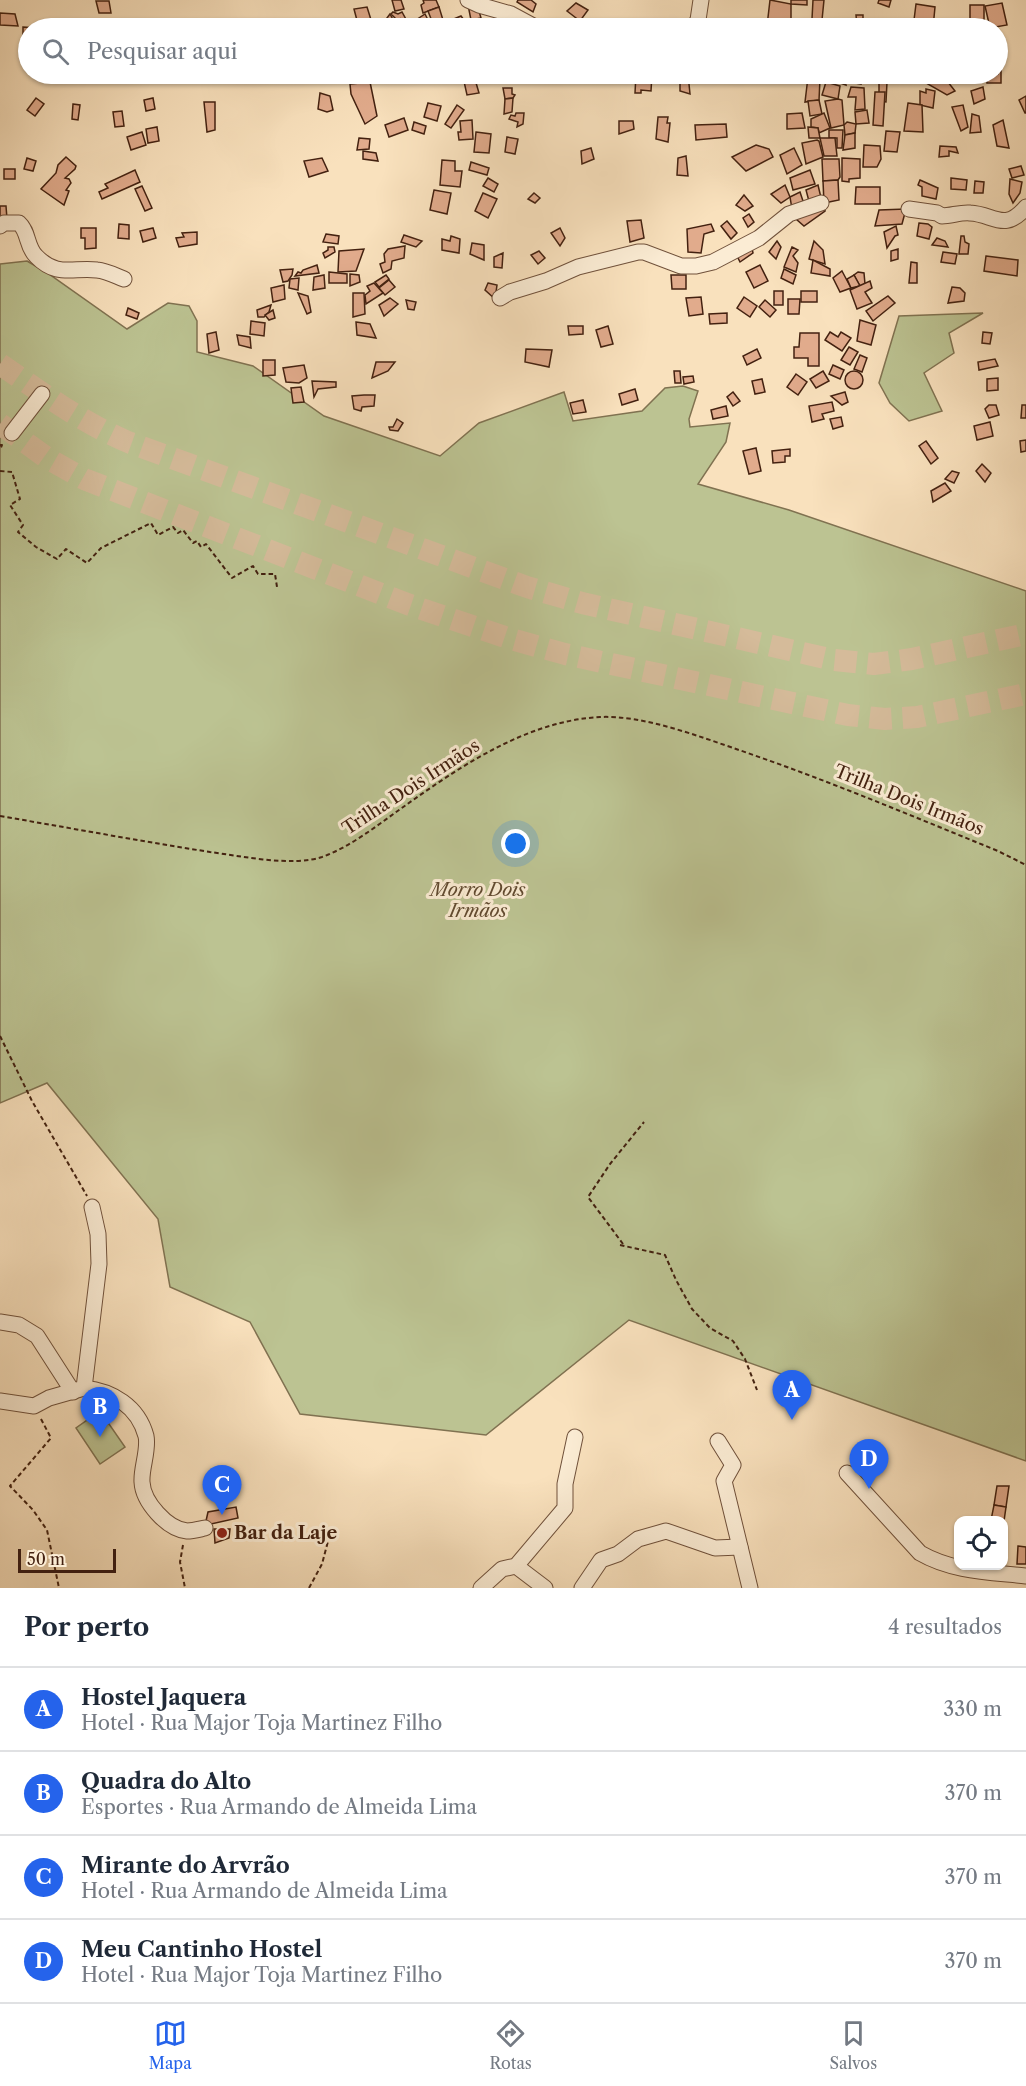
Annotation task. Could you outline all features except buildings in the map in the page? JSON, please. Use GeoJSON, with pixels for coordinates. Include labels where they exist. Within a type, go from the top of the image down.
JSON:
{"type":"FeatureCollection","features":[{"type":"Feature","properties":{"kind":"street"},"geometry":{"type":"LineString","coordinates":[[468,0],[518,18]]}},
{"type":"Feature","properties":{"kind":"street"},"geometry":{"type":"LineString","coordinates":[[698,18],[701,0]]}},
{"type":"Feature","properties":{"kind":"street"},"geometry":{"type":"LineString","coordinates":[[500,298],[506,293],[546,281],[578,267],[638,252],[681,266],[696,266],[713,262],[759,238],[789,214],[821,203]]}},
{"type":"Feature","properties":{"kind":"street"},"geometry":{"type":"LineString","coordinates":[[909,209],[938,213],[942,216],[968,212],[990,219],[1005,220],[1015,217],[1026,207]]}},
{"type":"Feature","properties":{"kind":"street"},"geometry":{"type":"LineString","coordinates":[[0,226],[4,223],[19,223],[25,229],[30,249],[34,255],[55,268],[66,271],[99,270],[124,279]]}},
{"type":"Feature","properties":{"kind":"street"},"geometry":{"type":"LineString","coordinates":[[12,433],[42,394]]}},
{"type":"Feature","properties":{"kind":"street"},"geometry":{"type":"LineString","coordinates":[[79,1390],[99,1264],[98,1234],[92,1207]]}},
{"type":"Feature","properties":{"kind":"street"},"geometry":{"type":"LineString","coordinates":[[0,1322],[19,1325],[37,1336],[79,1390]]}},
{"type":"Feature","properties":{"kind":"street"},"geometry":{"type":"LineString","coordinates":[[0,1401],[34,1406],[49,1398],[79,1390],[97,1389],[119,1398],[134,1413],[146,1437],[142,1482],[148,1501],[173,1526],[186,1531],[205,1528]]}},
{"type":"Feature","properties":{"kind":"street"},"geometry":{"type":"LineString","coordinates":[[481,1588],[502,1569],[516,1566],[565,1508],[565,1484],[575,1437]]}},
{"type":"Feature","properties":{"kind":"street"},"geometry":{"type":"LineString","coordinates":[[718,1441],[733,1465],[724,1481],[750,1588]]}},
{"type":"Feature","properties":{"kind":"street"},"geometry":{"type":"LineString","coordinates":[[847,1473],[920,1553],[934,1562],[953,1567],[1026,1576]]}},
{"type":"Feature","properties":{"kind":"street"},"geometry":{"type":"LineString","coordinates":[[582,1588],[602,1560],[618,1554],[638,1539],[666,1531],[716,1548],[740,1547]]}},
{"type":"Feature","properties":{"kind":"street"},"geometry":{"type":"LineString","coordinates":[[516,1566],[544,1588]]}},
{"type":"Feature","properties":{"kind":"path"},"geometry":{"type":"LineString","coordinates":[[0,444],[0,450]]}},
{"type":"Feature","properties":{"kind":"path"},"geometry":{"type":"LineString","coordinates":[[0,471],[12,472],[20,499],[10,505],[23,525],[18,532],[57,560],[66,549],[87,563],[101,548],[150,523],[158,535],[173,527],[178,533],[183,530],[193,543],[197,541],[201,547],[206,544],[232,578],[253,566],[258,574],[275,574],[277,587]]}},
{"type":"Feature","properties":{"kind":"path","name":"Trilha Dois Irmãos"},"geometry":{"type":"LineString","coordinates":[[0,816],[255,858],[302,860],[321,857],[350,844],[445,777],[491,751],[541,729],[570,720],[602,717],[625,719],[688,732],[793,768],[998,850],[1026,865]]}},
{"type":"Feature","properties":{"kind":"path"},"geometry":{"type":"LineString","coordinates":[[0,1036],[32,1101],[92,1207]]}},
{"type":"Feature","properties":{"kind":"path"},"geometry":{"type":"LineString","coordinates":[[625,1246],[588,1197],[610,1164],[644,1122]]}},
{"type":"Feature","properties":{"kind":"path"},"geometry":{"type":"LineString","coordinates":[[620,1245],[665,1255],[692,1310],[710,1328],[733,1341],[745,1359],[757,1390]]}},
{"type":"Feature","properties":{"kind":"path"},"geometry":{"type":"LineString","coordinates":[[34,1406],[51,1438],[10,1486],[33,1510],[47,1530],[59,1588]]}},
{"type":"Feature","properties":{"kind":"path"},"geometry":{"type":"LineString","coordinates":[[309,1588],[322,1564],[332,1526]]}},
{"type":"Feature","properties":{"kind":"path"},"geometry":{"type":"LineString","coordinates":[[185,1588],[180,1562],[186,1531]]}},
{"type":"Feature","properties":{"kind":"green space","name":"Morro Dois Irmãos"},"geometry":{"type":"Polygon","coordinates":[[[27,261],[127,329],[168,303],[189,306],[197,321],[197,352],[253,366],[324,416],[440,456],[479,423],[564,392],[573,421],[642,411],[665,388],[683,386],[698,391],[689,419],[690,427],[730,423],[726,442],[698,484],[789,510],[1026,591],[1026,1461],[629,1320],[486,1435],[300,1414],[250,1322],[170,1287],[158,1219],[47,1083],[0,1103],[0,264],[27,261]]]}},
{"type":"Feature","properties":{"kind":"green space"},"geometry":{"type":"Polygon","coordinates":[[[983,313],[949,333],[954,353],[924,373],[942,411],[909,421],[890,403],[879,383],[899,316],[983,313]]]}},
{"type":"Feature","properties":{"kind":"green space"},"geometry":{"type":"Polygon","coordinates":[[[100,1411],[125,1447],[100,1464],[76,1428],[100,1411]]]}},
{"type":"Feature","properties":{"kind":"tunnel"},"geometry":{"type":"LineString","coordinates":[[0,364],[78,416],[128,442],[527,587],[582,603],[834,660],[874,664],[912,659],[1026,634]]}},
{"type":"Feature","properties":{"kind":"tunnel"},"geometry":{"type":"LineString","coordinates":[[0,424],[47,458],[84,479],[410,605],[511,639],[565,654],[848,715],[885,719],[917,717],[1026,694]]}},
{"type":"Feature","properties":{"kind":"place","name":"Hostel Jaquera"},"geometry":{"type":"Point","coordinates":[792,1420]}},
{"type":"Feature","properties":{"kind":"place","name":"Quadra do Alto"},"geometry":{"type":"Point","coordinates":[100,1437]}},
{"type":"Feature","properties":{"kind":"place","name":"Meu Cantinho Hostel"},"geometry":{"type":"Point","coordinates":[869,1489]}},
{"type":"Feature","properties":{"kind":"place","name":"Mirante do Arvrão"},"geometry":{"type":"Point","coordinates":[222,1515]}},
{"type":"Feature","properties":{"kind":"place","name":"Bar da Laje"},"geometry":{"type":"Point","coordinates":[222,1533]}}]}
